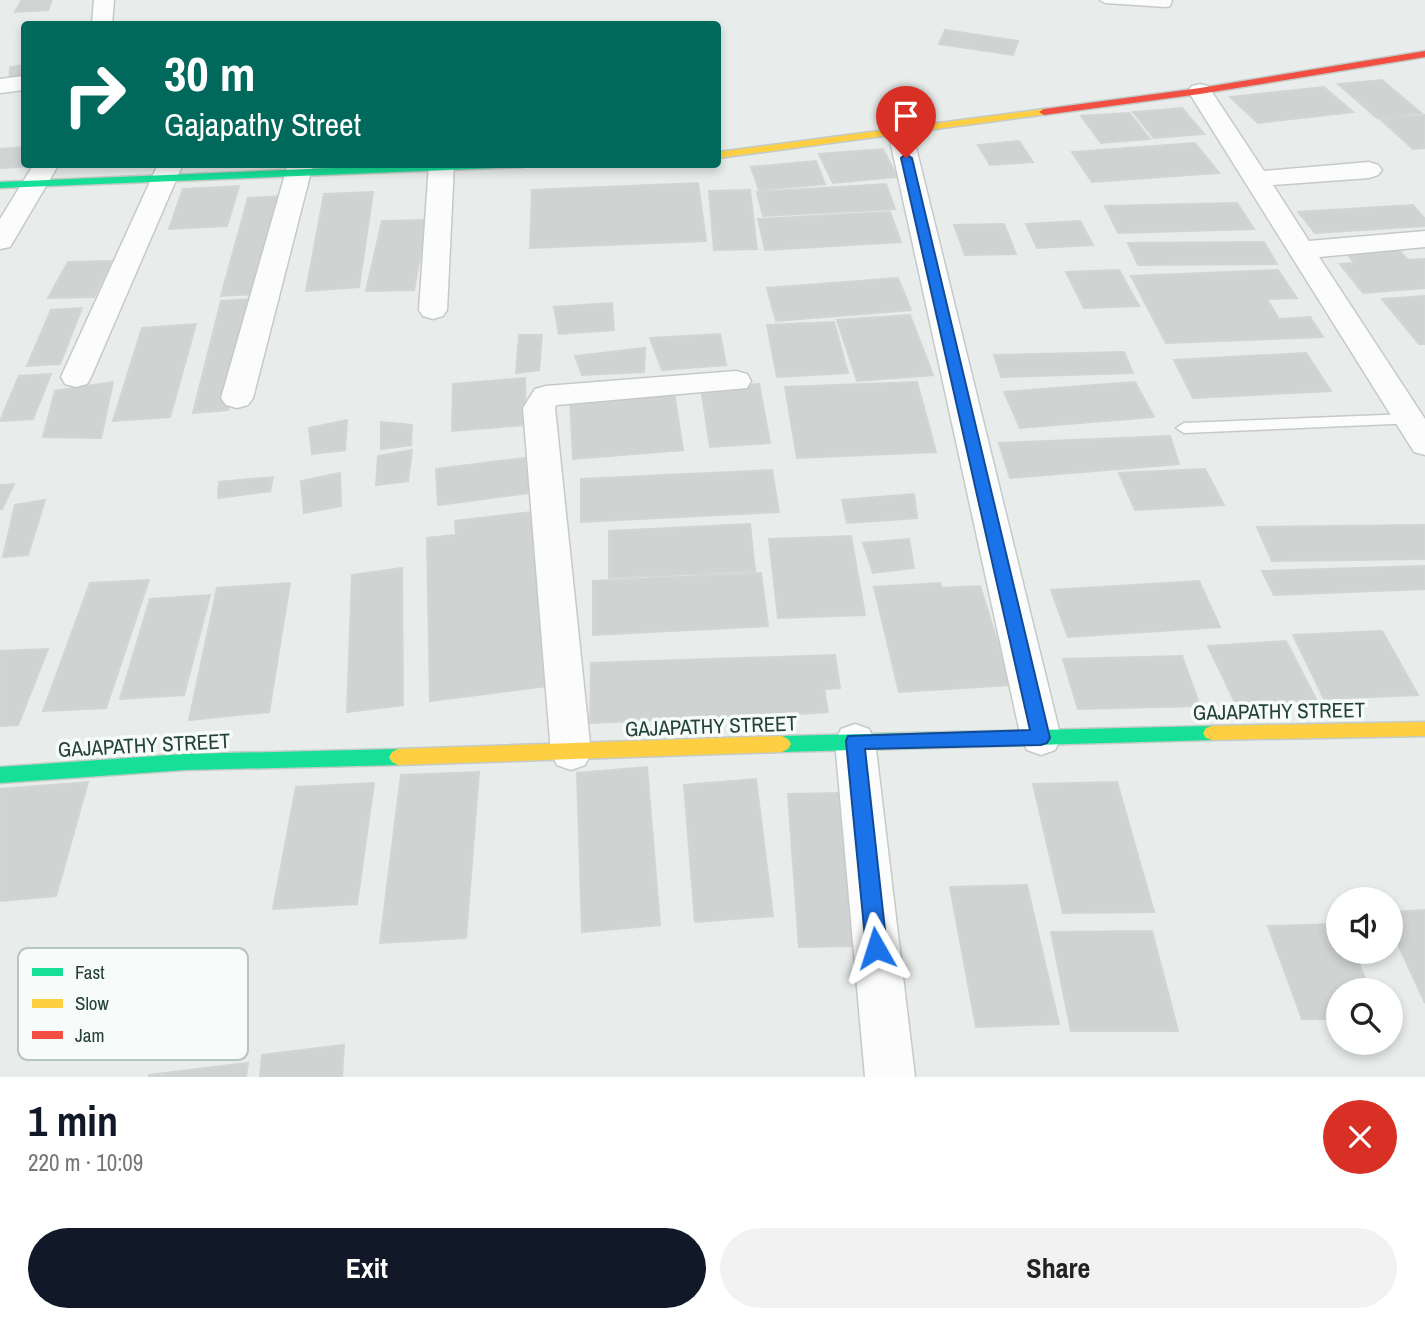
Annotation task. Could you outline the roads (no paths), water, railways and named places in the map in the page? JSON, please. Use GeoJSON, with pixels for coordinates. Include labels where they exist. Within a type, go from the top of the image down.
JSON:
{"type":"FeatureCollection","features":[{"type":"Feature","properties":{"kind":"street"},"geometry":{"type":"LineString","coordinates":[[102,21],[104,0]]}},
{"type":"Feature","properties":{"kind":"street"},"geometry":{"type":"LineString","coordinates":[[721,155],[1200,91],[1425,54]]}},
{"type":"Feature","properties":{"kind":"street"},"geometry":{"type":"LineString","coordinates":[[0,86],[21,83]]}},
{"type":"Feature","properties":{"kind":"street"},"geometry":{"type":"LineString","coordinates":[[1200,91],[1425,443]]}},
{"type":"Feature","properties":{"kind":"street"},"geometry":{"type":"LineString","coordinates":[[900,131],[1041,738]]}},
{"type":"Feature","properties":{"kind":"street"},"geometry":{"type":"LineString","coordinates":[[0,185],[42,174],[347,168]]}},
{"type":"Feature","properties":{"kind":"street"},"geometry":{"type":"LineString","coordinates":[[433,310],[442,168]]}},
{"type":"Feature","properties":{"kind":"street"},"geometry":{"type":"LineString","coordinates":[[237,398],[300,169]]}},
{"type":"Feature","properties":{"kind":"street"},"geometry":{"type":"LineString","coordinates":[[1256,179],[1369,170]]}},
{"type":"Feature","properties":{"kind":"street"},"geometry":{"type":"LineString","coordinates":[[76,377],[168,171]]}},
{"type":"Feature","properties":{"kind":"street"},"geometry":{"type":"LineString","coordinates":[[0,241],[42,174]]}},
{"type":"Feature","properties":{"kind":"street"},"geometry":{"type":"LineString","coordinates":[[1301,250],[1425,239]]}},
{"type":"Feature","properties":{"kind":"street"},"geometry":{"type":"LineString","coordinates":[[571,753],[539,408],[546,396],[736,381]]}},
{"type":"Feature","properties":{"kind":"street","name":"GAJAPATHY STREET"},"geometry":{"type":"LineString","coordinates":[[0,775],[185,762],[571,753],[855,741],[1425,729]]}},
{"type":"Feature","properties":{"kind":"street"},"geometry":{"type":"LineString","coordinates":[[855,741],[890,1077]]}},
{"type":"Feature","properties":{"kind":"lane"},"geometry":{"type":"LineString","coordinates":[[1104,0],[1166,4],[1167,0]]}},
{"type":"Feature","properties":{"kind":"lane"},"geometry":{"type":"LineString","coordinates":[[1184,428],[1410,419]]}}]}
